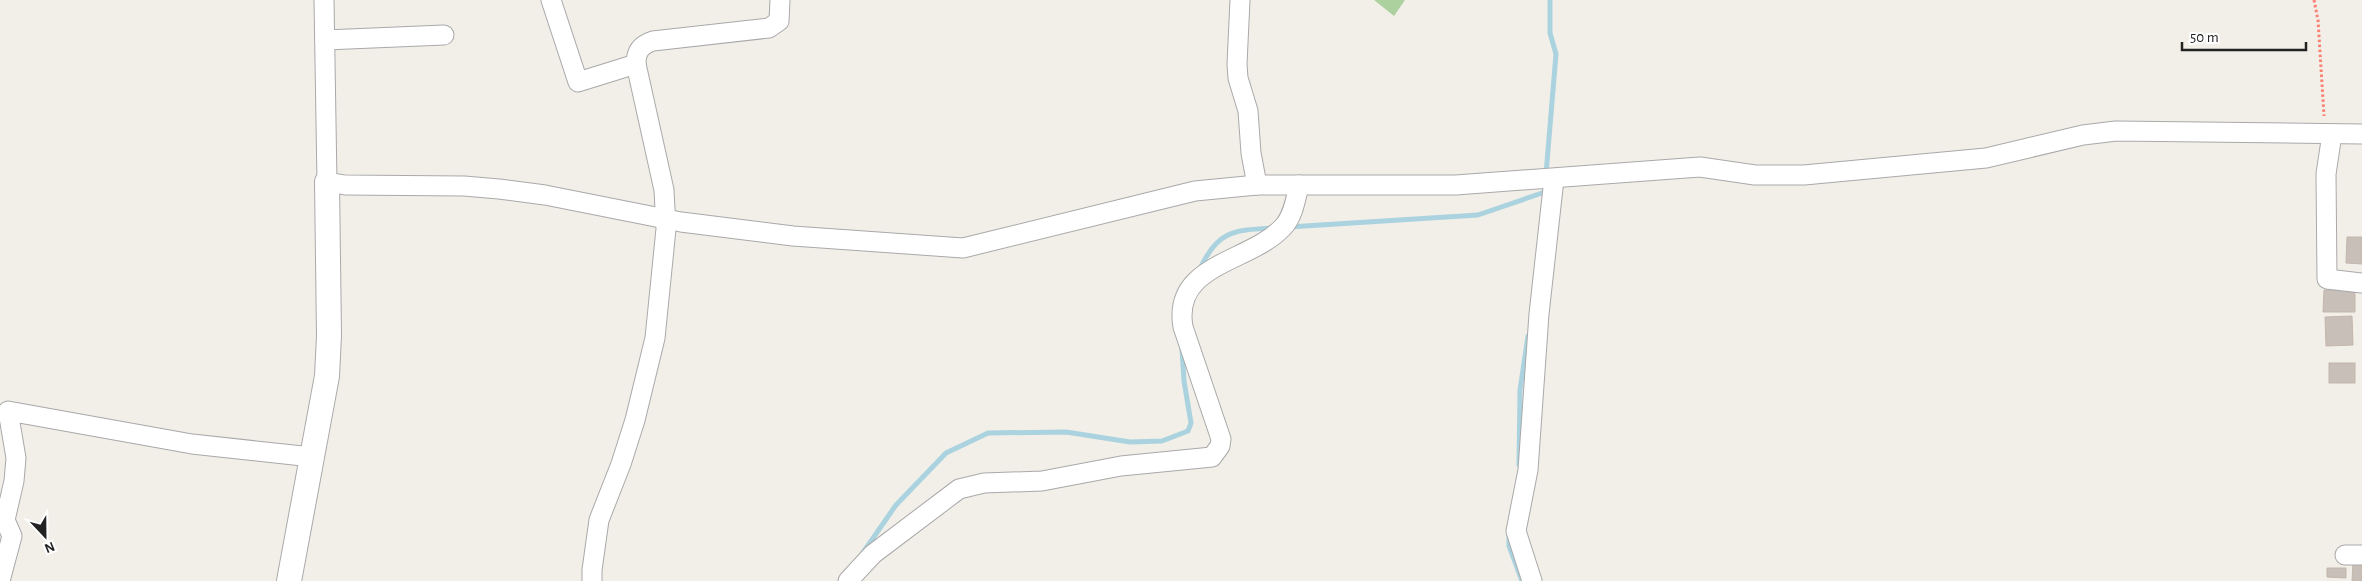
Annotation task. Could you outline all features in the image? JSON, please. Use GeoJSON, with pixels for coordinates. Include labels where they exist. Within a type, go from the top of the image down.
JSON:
{"type":"FeatureCollection","features":[{"type":"Feature","properties":{"kind":"street"},"geometry":{"type":"LineString","coordinates":[[289,581],[326,376],[329,336],[324,0]]}},
{"type":"Feature","properties":{"kind":"street"},"geometry":{"type":"LineString","coordinates":[[551,0],[578,82],[636,64]]}},
{"type":"Feature","properties":{"kind":"street"},"geometry":{"type":"LineString","coordinates":[[592,581],[599,520],[621,464],[635,420],[656,338],[666,219],[664,190],[636,64],[639,49],[653,41],[770,28],[779,21],[780,0]]}},
{"type":"Feature","properties":{"kind":"street"},"geometry":{"type":"LineString","coordinates":[[1240,0],[1237,71],[1248,111],[1257,185]]}},
{"type":"Feature","properties":{"kind":"street"},"geometry":{"type":"LineString","coordinates":[[325,40],[444,35]]}},
{"type":"Feature","properties":{"kind":"street"},"geometry":{"type":"LineString","coordinates":[[327,182],[345,185],[464,186],[499,189],[544,195],[666,219],[793,236],[963,248],[1195,190],[1257,185],[1456,185],[1554,179],[1681,167],[1700,167],[1755,175],[1804,175],[1946,163],[2011,153],[2084,134],[2116,131],[2362,134]]}},
{"type":"Feature","properties":{"kind":"street"},"geometry":{"type":"LineString","coordinates":[[2329,134],[2326,174],[2327,279],[2362,283]]}},
{"type":"Feature","properties":{"kind":"street"},"geometry":{"type":"LineString","coordinates":[[1532,581],[1516,531],[1528,470],[1539,314],[1554,179]]}},
{"type":"Feature","properties":{"kind":"street"},"geometry":{"type":"LineString","coordinates":[[848,581],[873,554],[959,489],[984,483],[1042,481],[1121,466],[1212,458],[1220,446],[1221,439],[1183,327],[1180,312],[1185,297],[1205,271],[1266,242],[1285,226],[1295,203],[1299,185]]}},
{"type":"Feature","properties":{"kind":"street"},"geometry":{"type":"LineString","coordinates":[[0,581],[12,536],[5,520],[14,481],[16,458],[8,411],[192,444],[312,457]]}},
{"type":"Feature","properties":{"kind":"path"},"geometry":{"type":"LineString","coordinates":[[2314,0],[2318,20],[2329,134]]}},
{"type":"Feature","properties":{"kind":"green space"},"geometry":{"type":"Polygon","coordinates":[[[1374,0],[1405,0],[1394,16],[1374,0]]]}},
{"type":"Feature","properties":{"kind":"building"},"geometry":{"type":"Polygon","coordinates":[[[2347,237],[2362,237],[2362,264],[2346,263],[2347,237]]]}},
{"type":"Feature","properties":{"kind":"building"},"geometry":{"type":"Polygon","coordinates":[[[2324,290],[2355,290],[2355,312],[2323,312],[2324,290]]]}},
{"type":"Feature","properties":{"kind":"building"},"geometry":{"type":"Polygon","coordinates":[[[2352,316],[2353,345],[2326,346],[2325,317],[2352,316]]]}},
{"type":"Feature","properties":{"kind":"building"},"geometry":{"type":"Polygon","coordinates":[[[2329,363],[2355,363],[2355,383],[2329,383],[2329,363]]]}},
{"type":"Feature","properties":{"kind":"building"},"geometry":{"type":"Polygon","coordinates":[[[2353,563],[2362,563],[2362,581],[2352,581],[2353,563]]]}},
{"type":"Feature","properties":{"kind":"building"},"geometry":{"type":"Polygon","coordinates":[[[2327,568],[2346,568],[2346,578],[2327,577],[2327,568]]]}},
{"type":"Feature","properties":{"kind":"waterway"},"geometry":{"type":"LineString","coordinates":[[1546,174],[1556,54],[1550,33],[1550,0]]}},
{"type":"Feature","properties":{"kind":"waterway"},"geometry":{"type":"LineString","coordinates":[[1289,227],[1478,215],[1545,192]]}},
{"type":"Feature","properties":{"kind":"waterway"},"geometry":{"type":"LineString","coordinates":[[1199,271],[1213,247],[1228,235],[1248,230],[1273,228]]}},
{"type":"Feature","properties":{"kind":"waterway"},"geometry":{"type":"LineString","coordinates":[[1519,465],[1520,390],[1528,336]]}},
{"type":"Feature","properties":{"kind":"waterway"},"geometry":{"type":"LineString","coordinates":[[862,554],[896,505],[946,453],[988,433],[1066,432],[1130,442],[1162,441],[1188,431],[1191,423],[1184,381],[1182,349]]}},
{"type":"Feature","properties":{"kind":"waterway"},"geometry":{"type":"LineString","coordinates":[[1509,534],[1509,546],[1522,581]]}}]}
